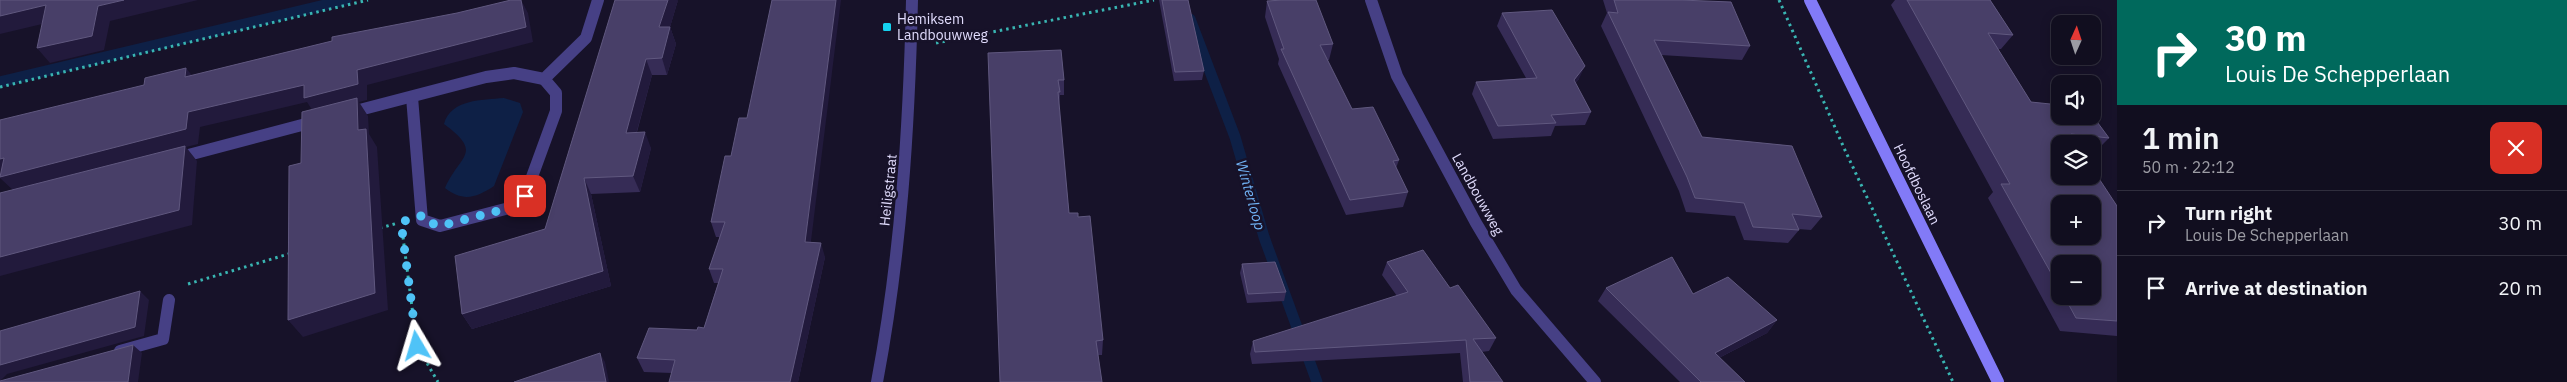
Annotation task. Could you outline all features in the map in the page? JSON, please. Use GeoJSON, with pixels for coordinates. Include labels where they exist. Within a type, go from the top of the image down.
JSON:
{"type":"FeatureCollection","features":[{"type":"Feature","properties":{"kind":"street"},"geometry":{"type":"LineString","coordinates":[[544,79],[586,38],[598,0]]}},
{"type":"Feature","properties":{"kind":"street","name":"Heiligstraat"},"geometry":{"type":"LineString","coordinates":[[877,382],[886,339],[907,165],[912,0]]}},
{"type":"Feature","properties":{"kind":"street","name":"Landbouwweg"},"geometry":{"type":"LineString","coordinates":[[1371,0],[1397,76],[1476,223],[1516,290],[1594,382]]}},
{"type":"Feature","properties":{"kind":"street","name":"Hoofdboslaan"},"geometry":{"type":"LineString","coordinates":[[1810,0],[1998,382]]}},
{"type":"Feature","properties":{"kind":"street"},"geometry":{"type":"LineString","coordinates":[[163,162],[412,96],[486,77],[514,73],[544,79],[556,92],[556,111],[525,196],[509,208],[440,226],[422,220],[412,96]]}},
{"type":"Feature","properties":{"kind":"street"},"geometry":{"type":"LineString","coordinates":[[105,355],[163,339],[168,300]]}},
{"type":"Feature","properties":{"kind":"path"},"geometry":{"type":"LineString","coordinates":[[0,87],[368,0]]}},
{"type":"Feature","properties":{"kind":"path"},"geometry":{"type":"LineString","coordinates":[[911,48],[1154,0]]}},
{"type":"Feature","properties":{"kind":"path"},"geometry":{"type":"LineString","coordinates":[[1779,0],[1844,148],[1952,382]]}},
{"type":"Feature","properties":{"kind":"path"},"geometry":{"type":"LineString","coordinates":[[372,230],[401,222],[417,346],[438,382]]}},
{"type":"Feature","properties":{"kind":"path"},"geometry":{"type":"LineString","coordinates":[[168,300],[192,281],[296,251]]}},
{"type":"Feature","properties":{"kind":"water"},"geometry":{"type":"Polygon","coordinates":[[[504,98],[520,103],[523,112],[494,186],[470,197],[458,195],[445,188],[462,161],[466,148],[456,134],[444,124],[448,116],[460,105],[468,102],[504,98]]]}},
{"type":"Feature","properties":{"kind":"building"},"geometry":{"type":"Polygon","coordinates":[[[0,0],[124,0],[98,6],[92,36],[37,48],[46,5],[0,16],[0,0]]]}},
{"type":"Feature","properties":{"kind":"building"},"geometry":{"type":"Polygon","coordinates":[[[511,0],[521,0],[526,27],[357,70],[358,84],[304,98],[304,85],[188,112],[186,129],[0,177],[4,158],[0,159],[0,120],[144,85],[145,78],[186,68],[185,77],[332,41],[332,37],[457,13],[511,0]]]}},
{"type":"Feature","properties":{"kind":"building"},"geometry":{"type":"Polygon","coordinates":[[[615,0],[668,0],[659,27],[670,27],[662,58],[646,59],[626,133],[645,132],[633,176],[584,178],[603,271],[462,314],[455,256],[545,229],[615,0]]]}},
{"type":"Feature","properties":{"kind":"building"},"geometry":{"type":"Polygon","coordinates":[[[772,0],[836,0],[805,242],[821,243],[790,382],[669,382],[675,360],[637,358],[649,328],[697,330],[698,327],[704,328],[723,269],[709,269],[725,222],[711,222],[725,156],[731,156],[739,118],[747,118],[772,0]]]}},
{"type":"Feature","properties":{"kind":"building"},"geometry":{"type":"Polygon","coordinates":[[[1162,0],[1188,0],[1204,71],[1175,72],[1162,0]]]}},
{"type":"Feature","properties":{"kind":"building"},"geometry":{"type":"Polygon","coordinates":[[[1316,0],[1333,44],[1320,45],[1352,109],[1373,107],[1399,160],[1393,161],[1408,192],[1350,200],[1281,49],[1284,49],[1267,1],[1316,0]]]}},
{"type":"Feature","properties":{"kind":"building"},"geometry":{"type":"Polygon","coordinates":[[[1614,0],[1731,2],[1750,46],[1654,40],[1702,137],[1792,146],[1822,217],[1792,214],[1799,230],[1753,227],[1744,203],[1695,198],[1687,177],[1608,12],[1618,13],[1614,0]]]}},
{"type":"Feature","properties":{"kind":"building"},"geometry":{"type":"Polygon","coordinates":[[[1907,0],[1990,0],[2013,35],[1988,33],[2031,102],[2051,104],[2051,125],[2099,125],[2109,138],[2101,137],[2101,135],[2051,135],[2051,185],[2101,185],[2101,182],[2117,206],[2117,321],[2076,318],[2069,305],[2101,305],[2101,255],[2051,255],[2051,273],[2001,184],[2010,184],[1907,0]]]}},
{"type":"Feature","properties":{"kind":"building"},"geometry":{"type":"Polygon","coordinates":[[[1552,10],[1585,66],[1574,80],[1591,112],[1551,115],[1556,123],[1498,126],[1476,82],[1537,78],[1502,13],[1552,10]]]}},
{"type":"Feature","properties":{"kind":"building"},"geometry":{"type":"Polygon","coordinates":[[[1061,50],[1064,80],[1058,80],[1060,92],[1058,92],[1069,213],[1078,213],[1078,217],[1090,216],[1103,340],[1096,341],[1102,382],[1000,382],[988,53],[1061,50]]]}},
{"type":"Feature","properties":{"kind":"building"},"geometry":{"type":"Polygon","coordinates":[[[357,98],[358,130],[366,129],[375,293],[288,320],[289,166],[301,163],[302,112],[357,98]]]}},
{"type":"Feature","properties":{"kind":"building"},"geometry":{"type":"Polygon","coordinates":[[[185,146],[179,210],[0,257],[0,193],[185,146]]]}},
{"type":"Feature","properties":{"kind":"building"},"geometry":{"type":"Polygon","coordinates":[[[1423,250],[1450,288],[1458,285],[1496,338],[1473,339],[1503,382],[1470,382],[1466,340],[1255,352],[1253,341],[1408,292],[1387,262],[1423,250]]]}},
{"type":"Feature","properties":{"kind":"building"},"geometry":{"type":"Polygon","coordinates":[[[1672,257],[1693,294],[1728,277],[1777,320],[1715,353],[1745,382],[1701,382],[1606,288],[1672,257]]]}},
{"type":"Feature","properties":{"kind":"building"},"geometry":{"type":"Polygon","coordinates":[[[1275,262],[1286,292],[1248,294],[1242,264],[1275,262]]]}},
{"type":"Feature","properties":{"kind":"building"},"geometry":{"type":"Polygon","coordinates":[[[140,291],[135,327],[0,365],[0,331],[140,291]]]}},
{"type":"Feature","properties":{"kind":"building"},"geometry":{"type":"Polygon","coordinates":[[[133,345],[128,382],[0,382],[0,381],[133,345]]]}},
{"type":"Feature","properties":{"kind":"building"},"geometry":{"type":"Polygon","coordinates":[[[600,353],[606,382],[514,382],[600,353]]]}},
{"type":"Feature","properties":{"kind":"waterway"},"geometry":{"type":"LineString","coordinates":[[0,82],[346,0]]}},
{"type":"Feature","properties":{"kind":"waterway","name":"Winterloop"},"geometry":{"type":"LineString","coordinates":[[1190,19],[1235,137],[1264,237],[1317,382]]}},
{"type":"Feature","properties":{"kind":"place","name":"Hemiksem Landbouwweg"},"geometry":{"type":"Point","coordinates":[887,27]}},
{"type":"Feature","properties":{"kind":"route"},"geometry":{"type":"LineString","coordinates":[[417,346],[401,222],[421,216],[422,220],[440,226],[509,208],[525,196]]}}]}
